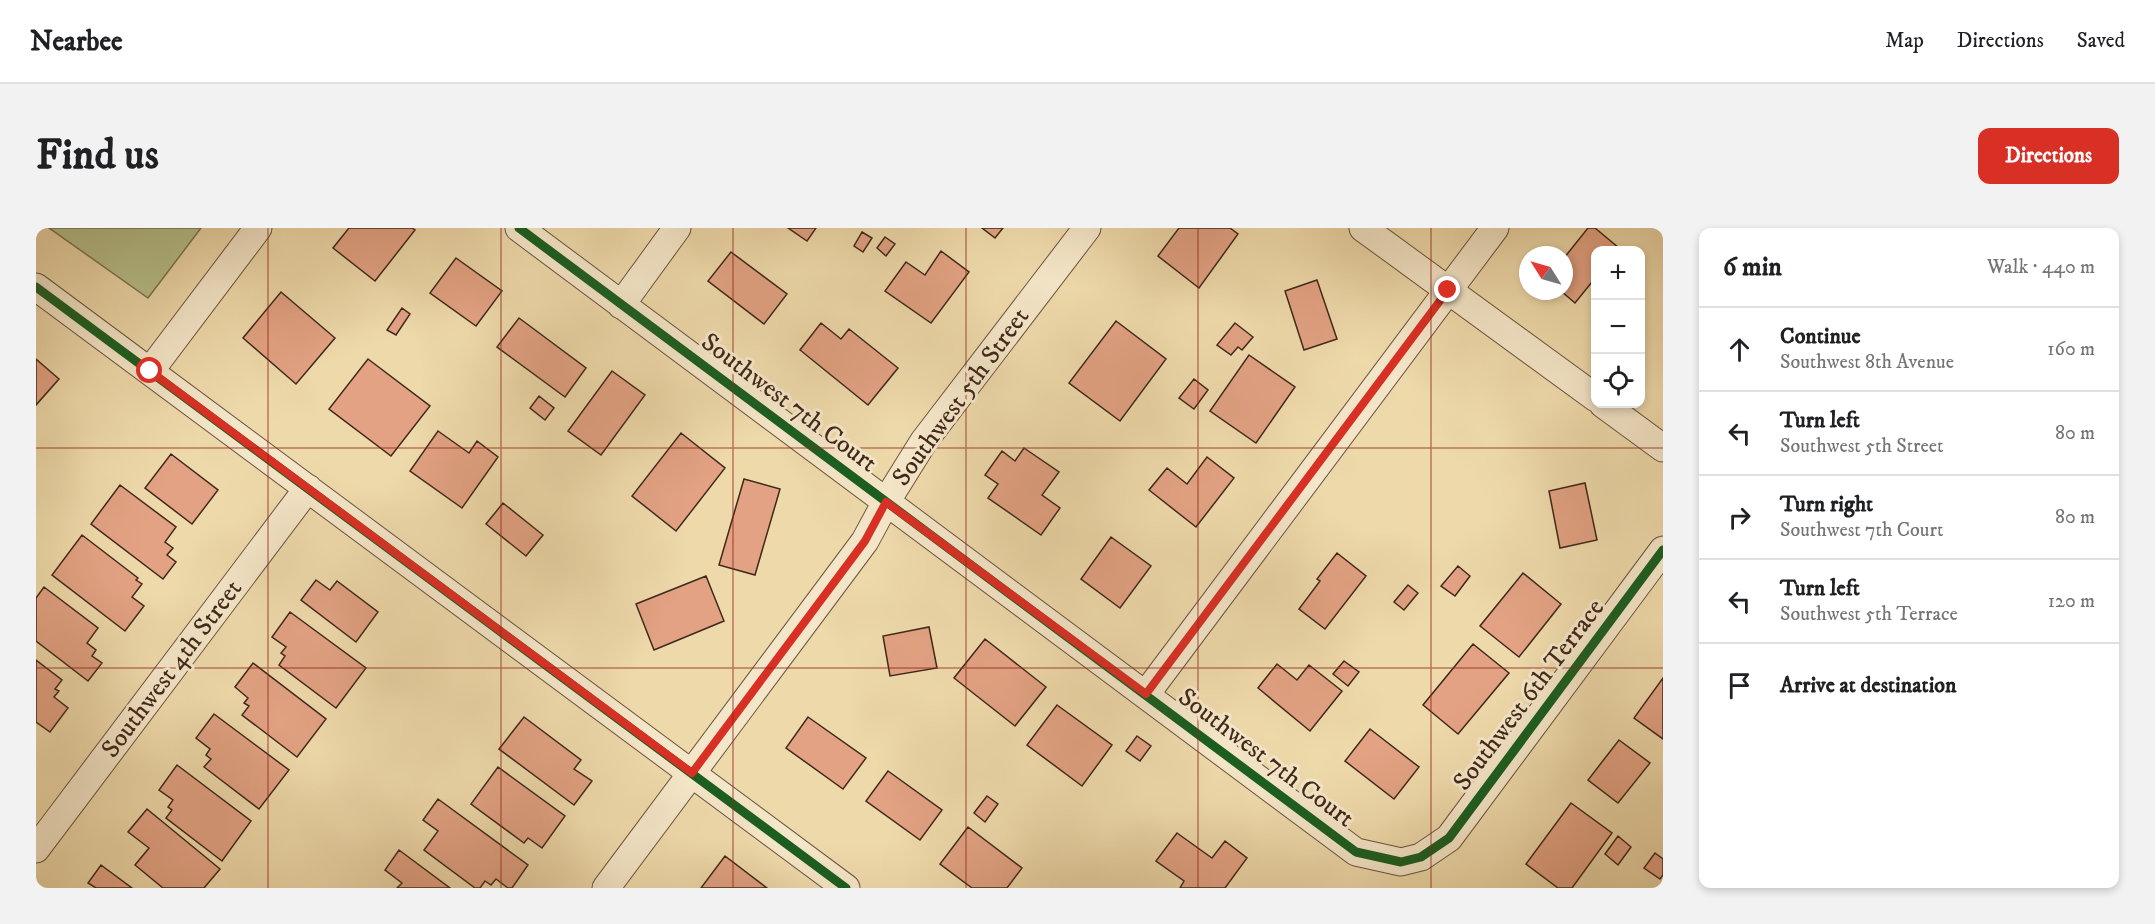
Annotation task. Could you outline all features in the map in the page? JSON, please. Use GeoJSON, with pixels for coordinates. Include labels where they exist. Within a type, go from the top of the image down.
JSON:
{"type":"FeatureCollection","features":[{"type":"Feature","properties":{"kind":"street"},"geometry":{"type":"LineString","coordinates":[[150,371],[258,228]]}},
{"type":"Feature","properties":{"kind":"street","name":"Southwest 7th Court"},"geometry":{"type":"LineString","coordinates":[[519,228],[1356,852],[1401,861],[1421,856]]}},
{"type":"Feature","properties":{"kind":"street"},"geometry":{"type":"LineString","coordinates":[[621,305],[678,228]]}},
{"type":"Feature","properties":{"kind":"street","name":"Southwest 5th Street"},"geometry":{"type":"LineString","coordinates":[[606,888],[865,541],[924,441],[1087,228]]}},
{"type":"Feature","properties":{"kind":"street"},"geometry":{"type":"LineString","coordinates":[[1363,228],[1591,394]]}},
{"type":"Feature","properties":{"kind":"street"},"geometry":{"type":"LineString","coordinates":[[1146,694],[1495,228]]}},
{"type":"Feature","properties":{"kind":"street"},"geometry":{"type":"LineString","coordinates":[[36,287],[846,888]]}},
{"type":"Feature","properties":{"kind":"street"},"geometry":{"type":"LineString","coordinates":[[1608,408],[1663,448]]}},
{"type":"Feature","properties":{"kind":"street","name":"Southwest 4th Street"},"geometry":{"type":"LineString","coordinates":[[36,849],[308,488]]}},
{"type":"Feature","properties":{"kind":"street","name":"Southwest 6th Terrace"},"geometry":{"type":"LineString","coordinates":[[1421,856],[1449,838],[1663,550]]}},
{"type":"Feature","properties":{"kind":"green space"},"geometry":{"type":"Polygon","coordinates":[[[49,228],[201,228],[148,298],[49,228]]]}},
{"type":"Feature","properties":{"kind":"building"},"geometry":{"type":"Polygon","coordinates":[[[349,228],[412,228],[415,230],[375,281],[333,248],[349,228]]]}},
{"type":"Feature","properties":{"kind":"building"},"geometry":{"type":"Polygon","coordinates":[[[788,228],[816,228],[807,241],[788,228]]]}},
{"type":"Feature","properties":{"kind":"building"},"geometry":{"type":"Polygon","coordinates":[[[982,228],[1003,228],[995,238],[982,228]]]}},
{"type":"Feature","properties":{"kind":"building"},"geometry":{"type":"Polygon","coordinates":[[[1179,228],[1230,228],[1238,234],[1199,288],[1158,256],[1179,228]]]}},
{"type":"Feature","properties":{"kind":"building"},"geometry":{"type":"Polygon","coordinates":[[[1588,228],[1595,228],[1617,246],[1591,246],[1591,283],[1575,303],[1572,300],[1573,247],[1588,228]]]}},
{"type":"Feature","properties":{"kind":"building"},"geometry":{"type":"Polygon","coordinates":[[[862,232],[872,238],[863,252],[854,246],[862,232]]]}},
{"type":"Feature","properties":{"kind":"building"},"geometry":{"type":"Polygon","coordinates":[[[885,237],[895,244],[886,256],[877,248],[885,237]]]}},
{"type":"Feature","properties":{"kind":"building"},"geometry":{"type":"Polygon","coordinates":[[[941,251],[969,272],[931,323],[885,291],[906,262],[925,275],[941,251]]]}},
{"type":"Feature","properties":{"kind":"building"},"geometry":{"type":"Polygon","coordinates":[[[731,252],[787,294],[764,324],[708,281],[731,252]]]}},
{"type":"Feature","properties":{"kind":"building"},"geometry":{"type":"Polygon","coordinates":[[[456,258],[502,291],[476,326],[430,293],[456,258]]]}},
{"type":"Feature","properties":{"kind":"building"},"geometry":{"type":"Polygon","coordinates":[[[1317,280],[1337,339],[1304,350],[1285,291],[1317,280]]]}},
{"type":"Feature","properties":{"kind":"building"},"geometry":{"type":"Polygon","coordinates":[[[281,292],[335,338],[296,384],[243,338],[281,292]]]}},
{"type":"Feature","properties":{"kind":"building"},"geometry":{"type":"Polygon","coordinates":[[[402,308],[410,314],[396,335],[387,330],[402,308]]]}},
{"type":"Feature","properties":{"kind":"building"},"geometry":{"type":"Polygon","coordinates":[[[519,318],[586,368],[565,397],[497,347],[519,318]]]}},
{"type":"Feature","properties":{"kind":"building"},"geometry":{"type":"Polygon","coordinates":[[[1116,321],[1166,359],[1120,421],[1069,383],[1116,321]]]}},
{"type":"Feature","properties":{"kind":"building"},"geometry":{"type":"Polygon","coordinates":[[[821,323],[841,339],[849,329],[898,368],[868,405],[800,350],[821,323]]]}},
{"type":"Feature","properties":{"kind":"building"},"geometry":{"type":"Polygon","coordinates":[[[1235,323],[1253,337],[1242,350],[1238,347],[1231,355],[1217,345],[1235,323]]]}},
{"type":"Feature","properties":{"kind":"building"},"geometry":{"type":"Polygon","coordinates":[[[1249,355],[1295,387],[1256,443],[1210,411],[1249,355]]]}},
{"type":"Feature","properties":{"kind":"building"},"geometry":{"type":"Polygon","coordinates":[[[36,359],[59,379],[36,405],[36,359]]]}},
{"type":"Feature","properties":{"kind":"building"},"geometry":{"type":"Polygon","coordinates":[[[368,359],[430,406],[391,456],[329,409],[368,359]]]}},
{"type":"Feature","properties":{"kind":"building"},"geometry":{"type":"Polygon","coordinates":[[[612,371],[645,395],[601,455],[568,431],[612,371]]]}},
{"type":"Feature","properties":{"kind":"building"},"geometry":{"type":"Polygon","coordinates":[[[1194,379],[1208,390],[1194,409],[1179,398],[1194,379]]]}},
{"type":"Feature","properties":{"kind":"building"},"geometry":{"type":"Polygon","coordinates":[[[539,396],[554,408],[545,420],[530,408],[539,396]]]}},
{"type":"Feature","properties":{"kind":"building"},"geometry":{"type":"Polygon","coordinates":[[[438,431],[469,453],[477,441],[498,457],[462,508],[410,471],[438,431]]]}},
{"type":"Feature","properties":{"kind":"building"},"geometry":{"type":"Polygon","coordinates":[[[681,433],[725,468],[676,531],[632,496],[681,433]]]}},
{"type":"Feature","properties":{"kind":"building"},"geometry":{"type":"Polygon","coordinates":[[[1024,448],[1059,472],[1042,495],[1060,508],[1041,535],[988,498],[998,484],[985,475],[1002,451],[1015,461],[1024,448]]]}},
{"type":"Feature","properties":{"kind":"building"},"geometry":{"type":"Polygon","coordinates":[[[171,454],[218,490],[192,524],[145,488],[171,454]]]}},
{"type":"Feature","properties":{"kind":"building"},"geometry":{"type":"Polygon","coordinates":[[[1207,457],[1234,478],[1196,527],[1149,490],[1167,468],[1187,484],[1207,457]]]}},
{"type":"Feature","properties":{"kind":"building"},"geometry":{"type":"Polygon","coordinates":[[[744,479],[780,489],[755,575],[719,565],[744,479]]]}},
{"type":"Feature","properties":{"kind":"building"},"geometry":{"type":"Polygon","coordinates":[[[1585,483],[1597,540],[1560,548],[1549,491],[1585,483]]]}},
{"type":"Feature","properties":{"kind":"building"},"geometry":{"type":"Polygon","coordinates":[[[120,485],[176,527],[165,542],[173,548],[167,555],[176,562],[163,579],[91,524],[120,485]]]}},
{"type":"Feature","properties":{"kind":"building"},"geometry":{"type":"Polygon","coordinates":[[[503,503],[543,535],[526,556],[486,524],[503,503]]]}},
{"type":"Feature","properties":{"kind":"building"},"geometry":{"type":"Polygon","coordinates":[[[82,535],[138,578],[136,580],[142,584],[132,597],[144,606],[125,631],[52,575],[82,535]]]}},
{"type":"Feature","properties":{"kind":"building"},"geometry":{"type":"Polygon","coordinates":[[[1111,537],[1151,566],[1120,608],[1081,579],[1111,537]]]}},
{"type":"Feature","properties":{"kind":"building"},"geometry":{"type":"Polygon","coordinates":[[[1337,553],[1366,576],[1325,629],[1299,609],[1320,581],[1317,579],[1337,553]]]}},
{"type":"Feature","properties":{"kind":"building"},"geometry":{"type":"Polygon","coordinates":[[[1458,566],[1470,576],[1455,596],[1441,586],[1458,566]]]}},
{"type":"Feature","properties":{"kind":"building"},"geometry":{"type":"Polygon","coordinates":[[[1523,573],[1561,604],[1519,657],[1480,626],[1523,573]]]}},
{"type":"Feature","properties":{"kind":"building"},"geometry":{"type":"Polygon","coordinates":[[[706,576],[724,621],[654,650],[636,604],[706,576]]]}},
{"type":"Feature","properties":{"kind":"building"},"geometry":{"type":"Polygon","coordinates":[[[316,580],[330,590],[337,581],[378,612],[356,642],[301,600],[316,580]]]}},
{"type":"Feature","properties":{"kind":"building"},"geometry":{"type":"Polygon","coordinates":[[[1408,585],[1418,593],[1404,610],[1394,602],[1408,585]]]}},
{"type":"Feature","properties":{"kind":"building"},"geometry":{"type":"Polygon","coordinates":[[[44,587],[98,628],[87,643],[96,650],[92,656],[102,663],[88,681],[36,641],[36,598],[44,587]]]}},
{"type":"Feature","properties":{"kind":"building"},"geometry":{"type":"Polygon","coordinates":[[[290,612],[366,668],[336,708],[279,665],[285,656],[281,653],[286,647],[272,637],[290,612]]]}},
{"type":"Feature","properties":{"kind":"building"},"geometry":{"type":"Polygon","coordinates":[[[929,627],[937,668],[890,676],[883,636],[929,627]]]}},
{"type":"Feature","properties":{"kind":"building"},"geometry":{"type":"Polygon","coordinates":[[[985,639],[1046,687],[1015,726],[954,678],[985,639]]]}},
{"type":"Feature","properties":{"kind":"building"},"geometry":{"type":"Polygon","coordinates":[[[1473,644],[1509,673],[1458,734],[1423,705],[1473,644]]]}},
{"type":"Feature","properties":{"kind":"building"},"geometry":{"type":"Polygon","coordinates":[[[36,660],[62,680],[55,689],[59,691],[54,697],[68,708],[50,732],[36,722],[36,660]]]}},
{"type":"Feature","properties":{"kind":"building"},"geometry":{"type":"Polygon","coordinates":[[[1344,661],[1359,672],[1348,686],[1333,674],[1344,661]]]}},
{"type":"Feature","properties":{"kind":"building"},"geometry":{"type":"Polygon","coordinates":[[[253,663],[326,719],[297,757],[242,715],[249,706],[244,703],[248,698],[235,687],[253,663]]]}},
{"type":"Feature","properties":{"kind":"building"},"geometry":{"type":"Polygon","coordinates":[[[1277,664],[1297,680],[1309,665],[1342,691],[1310,731],[1258,688],[1277,664]]]}},
{"type":"Feature","properties":{"kind":"building"},"geometry":{"type":"Polygon","coordinates":[[[1663,678],[1663,739],[1634,718],[1663,678]]]}},
{"type":"Feature","properties":{"kind":"building"},"geometry":{"type":"Polygon","coordinates":[[[1057,705],[1112,745],[1082,786],[1027,745],[1057,705]]]}},
{"type":"Feature","properties":{"kind":"building"},"geometry":{"type":"Polygon","coordinates":[[[214,714],[289,770],[259,809],[204,767],[211,759],[206,755],[210,749],[196,738],[214,714]]]}},
{"type":"Feature","properties":{"kind":"building"},"geometry":{"type":"Polygon","coordinates":[[[524,717],[581,760],[574,769],[592,781],[574,805],[499,749],[524,717]]]}},
{"type":"Feature","properties":{"kind":"building"},"geometry":{"type":"Polygon","coordinates":[[[808,717],[866,758],[843,789],[786,748],[808,717]]]}},
{"type":"Feature","properties":{"kind":"building"},"geometry":{"type":"Polygon","coordinates":[[[1370,729],[1419,767],[1394,799],[1345,761],[1370,729]]]}},
{"type":"Feature","properties":{"kind":"building"},"geometry":{"type":"Polygon","coordinates":[[[1137,736],[1151,746],[1140,761],[1126,751],[1137,736]]]}},
{"type":"Feature","properties":{"kind":"building"},"geometry":{"type":"Polygon","coordinates":[[[1619,740],[1650,763],[1618,803],[1588,780],[1619,740]]]}},
{"type":"Feature","properties":{"kind":"building"},"geometry":{"type":"Polygon","coordinates":[[[177,765],[251,821],[222,861],[166,818],[172,810],[168,807],[173,800],[159,790],[177,765]]]}},
{"type":"Feature","properties":{"kind":"building"},"geometry":{"type":"Polygon","coordinates":[[[498,767],[565,816],[542,848],[528,838],[524,843],[471,804],[498,767]]]}},
{"type":"Feature","properties":{"kind":"building"},"geometry":{"type":"Polygon","coordinates":[[[888,771],[942,810],[920,840],[866,801],[888,771]]]}},
{"type":"Feature","properties":{"kind":"building"},"geometry":{"type":"Polygon","coordinates":[[[987,796],[998,804],[985,822],[974,813],[987,796]]]}},
{"type":"Feature","properties":{"kind":"building"},"geometry":{"type":"Polygon","coordinates":[[[438,799],[528,865],[512,888],[508,888],[496,879],[491,885],[485,881],[480,888],[475,888],[424,850],[438,831],[423,820],[438,799]]]}},
{"type":"Feature","properties":{"kind":"building"},"geometry":{"type":"Polygon","coordinates":[[[1571,803],[1612,833],[1572,888],[1558,888],[1526,864],[1571,803]]]}},
{"type":"Feature","properties":{"kind":"building"},"geometry":{"type":"Polygon","coordinates":[[[147,809],[220,869],[204,888],[163,888],[135,865],[149,848],[128,832],[147,809]]]}},
{"type":"Feature","properties":{"kind":"building"},"geometry":{"type":"Polygon","coordinates":[[[968,827],[1022,868],[1007,888],[972,888],[940,864],[968,827]]]}},
{"type":"Feature","properties":{"kind":"building"},"geometry":{"type":"Polygon","coordinates":[[[1177,833],[1212,858],[1225,841],[1247,858],[1225,888],[1180,888],[1184,881],[1156,861],[1177,833]]]}},
{"type":"Feature","properties":{"kind":"building"},"geometry":{"type":"Polygon","coordinates":[[[1618,836],[1631,847],[1618,865],[1605,854],[1618,836]]]}},
{"type":"Feature","properties":{"kind":"building"},"geometry":{"type":"Polygon","coordinates":[[[399,850],[450,888],[397,888],[402,883],[385,870],[399,850]]]}},
{"type":"Feature","properties":{"kind":"building"},"geometry":{"type":"Polygon","coordinates":[[[1655,853],[1663,859],[1663,875],[1660,879],[1644,868],[1655,853]]]}},
{"type":"Feature","properties":{"kind":"building"},"geometry":{"type":"Polygon","coordinates":[[[725,856],[767,888],[701,888],[725,856]]]}},
{"type":"Feature","properties":{"kind":"building"},"geometry":{"type":"Polygon","coordinates":[[[101,865],[132,888],[96,888],[88,883],[101,865]]]}},
{"type":"Feature","properties":{"kind":"cycle path"},"geometry":{"type":"LineString","coordinates":[[519,228],[1356,852],[1401,862],[1421,857],[1449,838],[1663,550]]}},
{"type":"Feature","properties":{"kind":"cycle path"},"geometry":{"type":"LineString","coordinates":[[36,287],[846,888]]}},
{"type":"Feature","properties":{"kind":"route"},"geometry":{"type":"LineString","coordinates":[[150,371],[692,773],[865,541],[886,502],[1146,694],[1448,290]]}}]}
